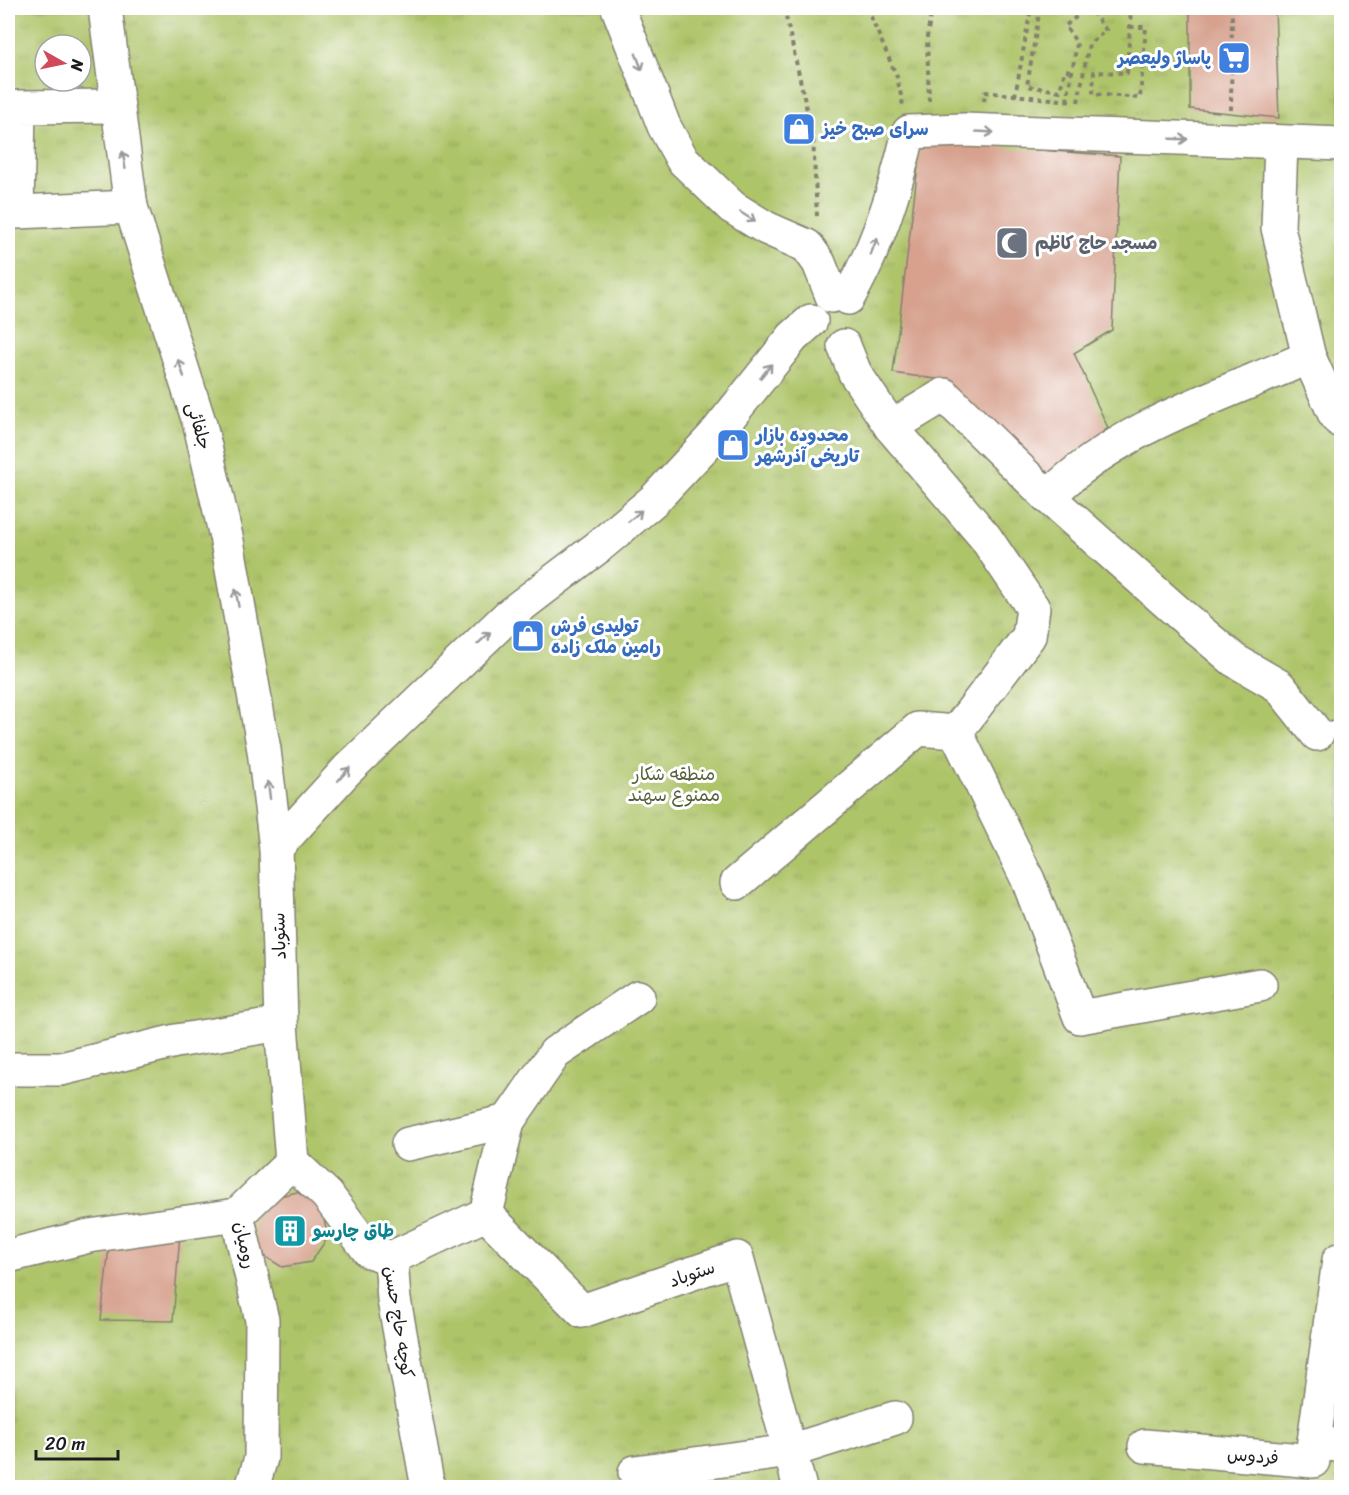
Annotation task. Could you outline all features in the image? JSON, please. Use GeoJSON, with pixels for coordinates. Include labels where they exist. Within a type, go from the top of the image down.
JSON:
{"type":"FeatureCollection","features":[{"type":"Feature","properties":{"kind":"street","name":"جلفائی"},"geometry":{"type":"LineString","coordinates":[[105,8],[131,207],[200,425],[227,541],[264,750],[276,848]]}},
{"type":"Feature","properties":{"kind":"street"},"geometry":{"type":"LineString","coordinates":[[618,8],[664,126],[682,159],[732,207],[766,228],[807,246],[840,297],[860,310],[862,328],[853,342],[844,346],[829,346],[822,343],[816,336],[811,321]]}},
{"type":"Feature","properties":{"kind":"street"},"geometry":{"type":"LineString","coordinates":[[117,106],[19,107],[17,212],[131,207]]}},
{"type":"Feature","properties":{"kind":"street"},"geometry":{"type":"LineString","coordinates":[[276,848],[348,770],[500,623],[654,500],[713,437],[793,337],[811,321],[817,305],[840,297],[865,269],[918,132],[964,130],[1341,144]]}},
{"type":"Feature","properties":{"kind":"street"},"geometry":{"type":"LineString","coordinates":[[1281,143],[1278,228],[1309,357],[1336,417],[1341,422]]}},
{"type":"Feature","properties":{"kind":"street"},"geometry":{"type":"LineString","coordinates":[[844,346],[855,374],[891,427],[985,537],[1033,609],[1029,636],[956,732]]}},
{"type":"Feature","properties":{"kind":"street"},"geometry":{"type":"LineString","coordinates":[[1048,497],[1093,457],[1155,424],[1309,357]]}},
{"type":"Feature","properties":{"kind":"street"},"geometry":{"type":"LineString","coordinates":[[891,427],[944,395],[1048,497],[1234,660],[1279,686],[1329,731]]}},
{"type":"Feature","properties":{"kind":"street"},"geometry":{"type":"LineString","coordinates":[[737,883],[918,729],[956,732]]}},
{"type":"Feature","properties":{"kind":"street"},"geometry":{"type":"LineString","coordinates":[[956,732],[1028,880],[1080,1017],[1260,985]]}},
{"type":"Feature","properties":{"kind":"street","name":"ستوباد"},"geometry":{"type":"LineString","coordinates":[[276,848],[281,1024]]}},
{"type":"Feature","properties":{"kind":"street"},"geometry":{"type":"LineString","coordinates":[[391,1258],[486,1214],[508,1121],[555,1053],[638,997]]}},
{"type":"Feature","properties":{"kind":"street"},"geometry":{"type":"LineString","coordinates":[[8,1069],[61,1069],[176,1041],[281,1024],[292,1162]]}},
{"type":"Feature","properties":{"kind":"street"},"geometry":{"type":"LineString","coordinates":[[408,1144],[508,1121]]}},
{"type":"Feature","properties":{"kind":"street","name":"رومیان"},"geometry":{"type":"LineString","coordinates":[[252,1488],[261,1458],[262,1320],[237,1215],[292,1162]]}},
{"type":"Feature","properties":{"kind":"street","name":"کوچه حاج حسن"},"geometry":{"type":"LineString","coordinates":[[292,1162],[327,1196],[369,1251],[391,1258],[394,1300],[428,1488]]}},
{"type":"Feature","properties":{"kind":"street","name":"ستوباد"},"geometry":{"type":"LineString","coordinates":[[486,1214],[582,1311],[737,1258],[790,1451]]}},
{"type":"Feature","properties":{"kind":"street"},"geometry":{"type":"LineString","coordinates":[[8,1256],[89,1236],[237,1215]]}},
{"type":"Feature","properties":{"kind":"street"},"geometry":{"type":"LineString","coordinates":[[1320,1459],[1339,1260]]}},
{"type":"Feature","properties":{"kind":"street"},"geometry":{"type":"LineString","coordinates":[[635,1472],[790,1451],[895,1418]]}},
{"type":"Feature","properties":{"kind":"street","name":"فردوس"},"geometry":{"type":"LineString","coordinates":[[1145,1446],[1320,1459]]}},
{"type":"Feature","properties":{"kind":"street"},"geometry":{"type":"LineString","coordinates":[[790,1451],[800,1488]]}},
{"type":"Feature","properties":{"kind":"path"},"geometry":{"type":"LineString","coordinates":[[784,8],[813,137],[819,263]]}},
{"type":"Feature","properties":{"kind":"path"},"geometry":{"type":"LineString","coordinates":[[867,8],[918,132]]}},
{"type":"Feature","properties":{"kind":"path"},"geometry":{"type":"LineString","coordinates":[[918,132],[930,87],[927,37],[932,8]]}},
{"type":"Feature","properties":{"kind":"path"},"geometry":{"type":"LineString","coordinates":[[1015,96],[1031,8]]}},
{"type":"Feature","properties":{"kind":"path"},"geometry":{"type":"LineString","coordinates":[[1040,8],[1027,86],[1060,91],[1065,70],[1072,71]]}},
{"type":"Feature","properties":{"kind":"path"},"geometry":{"type":"LineString","coordinates":[[1067,101],[1077,43],[1065,26],[1088,8],[1106,30],[1089,44],[1078,102]]}},
{"type":"Feature","properties":{"kind":"path"},"geometry":{"type":"LineString","coordinates":[[1130,27],[1146,27],[1140,98],[1093,94],[1094,72],[1127,74],[1131,8]]}},
{"type":"Feature","properties":{"kind":"path"},"geometry":{"type":"LineString","coordinates":[[1231,141],[1232,8]]}},
{"type":"Feature","properties":{"kind":"green space","name":"منطقه شکار ممنوع سهند"},"geometry":{"type":"Polygon","coordinates":[[[8,8],[1341,8],[1341,1487],[8,1487],[8,8]]]}},
{"type":"Feature","properties":{"kind":"building","name":"پاساژ ولیعصر"},"geometry":{"type":"Polygon","coordinates":[[[1190,8],[1275,8],[1279,118],[1190,109],[1190,8]]]}},
{"type":"Feature","properties":{"kind":"building","name":"مسجد حاج کاظم"},"geometry":{"type":"Polygon","coordinates":[[[921,141],[1120,156],[1112,330],[1074,353],[1108,428],[1045,478],[943,380],[893,373],[921,141]]]}},
{"type":"Feature","properties":{"kind":"building","name":"طاق چارسو"},"geometry":{"type":"Polygon","coordinates":[[[297,1192],[321,1207],[328,1237],[311,1262],[282,1267],[258,1252],[252,1225],[267,1199],[297,1192]]]}},
{"type":"Feature","properties":{"kind":"building"},"geometry":{"type":"Polygon","coordinates":[[[180,1234],[173,1321],[101,1320],[110,1238],[180,1234]]]}},
{"type":"Feature","properties":{"kind":"place","name":"پاساژ ولیعصر"},"geometry":{"type":"Point","coordinates":[1234,58]}},
{"type":"Feature","properties":{"kind":"place","name":"سرای صبح خیز"},"geometry":{"type":"Point","coordinates":[799,129]}},
{"type":"Feature","properties":{"kind":"place","name":"مسجد حاج کاظم"},"geometry":{"type":"Point","coordinates":[1012,243]}},
{"type":"Feature","properties":{"kind":"place","name":"محدوده بازار تاریخی آذرشهر"},"geometry":{"type":"Point","coordinates":[733,445]}},
{"type":"Feature","properties":{"kind":"place","name":"تولیدی فرش رامین ملک زاده"},"geometry":{"type":"Point","coordinates":[528,636]}},
{"type":"Feature","properties":{"kind":"place","name":"طاق چارسو"},"geometry":{"type":"Point","coordinates":[290,1231]}}]}
